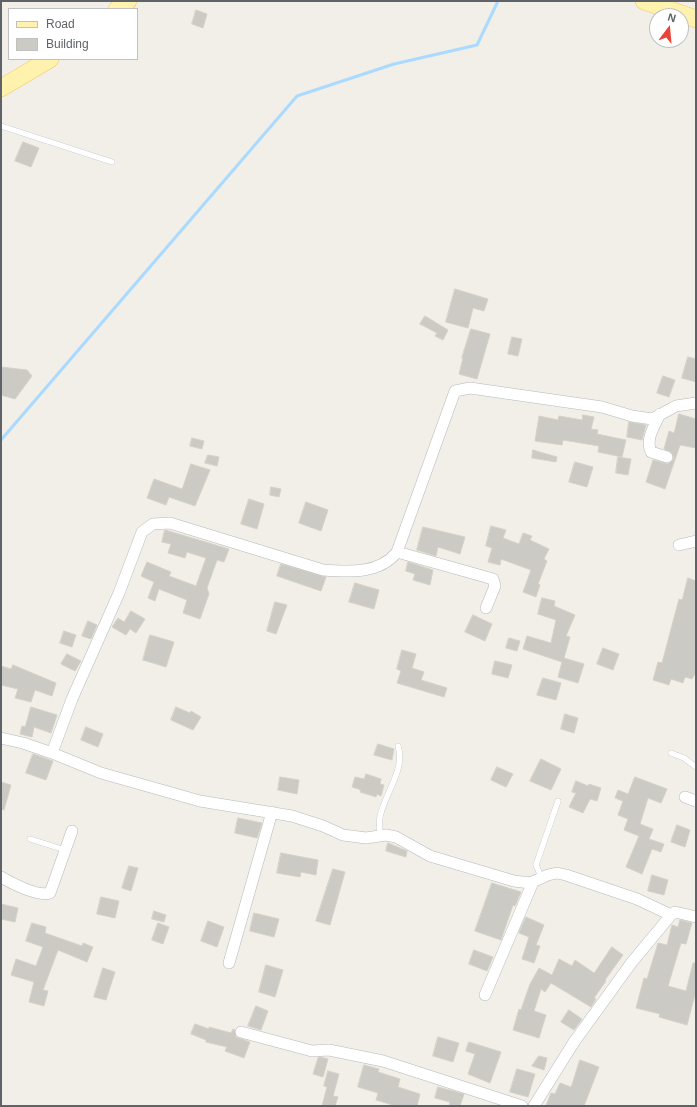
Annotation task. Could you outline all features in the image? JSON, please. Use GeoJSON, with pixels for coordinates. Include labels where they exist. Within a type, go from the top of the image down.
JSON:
{"type":"FeatureCollection","features":[{"type":"Feature","properties":{"kind":"main road"},"geometry":{"type":"LineString","coordinates":[[118,8],[128,1]]}},
{"type":"Feature","properties":{"kind":"main road"},"geometry":{"type":"LineString","coordinates":[[644,1],[696,19]]}},
{"type":"Feature","properties":{"kind":"main road"},"geometry":{"type":"LineString","coordinates":[[1,88],[48,60]]}},
{"type":"Feature","properties":{"kind":"street"},"geometry":{"type":"LineString","coordinates":[[52,753],[72,700],[119,593],[142,532],[153,524],[170,523],[323,570],[338,571],[378,568],[391,560],[397,552],[455,391],[470,388],[602,407],[632,416],[652,418],[676,406],[696,403]]}},
{"type":"Feature","properties":{"kind":"street"},"geometry":{"type":"LineString","coordinates":[[660,414],[650,436],[649,448],[651,452],[667,457]]}},
{"type":"Feature","properties":{"kind":"street"},"geometry":{"type":"LineString","coordinates":[[679,545],[696,541]]}},
{"type":"Feature","properties":{"kind":"street"},"geometry":{"type":"LineString","coordinates":[[397,552],[493,579],[495,586],[486,608]]}},
{"type":"Feature","properties":{"kind":"street"},"geometry":{"type":"LineString","coordinates":[[1,738],[23,743],[52,753],[101,773],[139,785],[200,801],[243,809],[272,812],[323,826],[343,835],[366,838],[380,836],[396,837],[430,856],[514,881],[530,883],[557,873],[566,875],[637,898],[671,915]]}},
{"type":"Feature","properties":{"kind":"street"},"geometry":{"type":"LineString","coordinates":[[685,797],[696,800]]}},
{"type":"Feature","properties":{"kind":"street"},"geometry":{"type":"LineString","coordinates":[[229,963],[272,812]]}},
{"type":"Feature","properties":{"kind":"street"},"geometry":{"type":"LineString","coordinates":[[1,877],[11,883],[40,894],[50,893],[72,831]]}},
{"type":"Feature","properties":{"kind":"street"},"geometry":{"type":"LineString","coordinates":[[485,995],[538,880]]}},
{"type":"Feature","properties":{"kind":"street"},"geometry":{"type":"LineString","coordinates":[[534,1106],[574,1042],[632,962],[671,915],[675,912],[696,917]]}},
{"type":"Feature","properties":{"kind":"street"},"geometry":{"type":"LineString","coordinates":[[241,1032],[312,1052],[329,1050],[383,1061],[522,1106]]}},
{"type":"Feature","properties":{"kind":"lane"},"geometry":{"type":"LineString","coordinates":[[1,126],[112,162]]}},
{"type":"Feature","properties":{"kind":"lane"},"geometry":{"type":"LineString","coordinates":[[380,836],[380,817],[397,768],[400,751],[398,746]]}},
{"type":"Feature","properties":{"kind":"lane"},"geometry":{"type":"LineString","coordinates":[[671,753],[684,758],[696,767]]}},
{"type":"Feature","properties":{"kind":"lane"},"geometry":{"type":"LineString","coordinates":[[538,880],[536,865],[558,801]]}},
{"type":"Feature","properties":{"kind":"lane"},"geometry":{"type":"LineString","coordinates":[[30,839],[65,850]]}},
{"type":"Feature","properties":{"kind":"building"},"geometry":{"type":"Polygon","coordinates":[[[196,10],[207,14],[203,28],[192,24],[196,10]]]}},
{"type":"Feature","properties":{"kind":"building"},"geometry":{"type":"Polygon","coordinates":[[[23,142],[39,148],[31,167],[15,161],[23,142]]]}},
{"type":"Feature","properties":{"kind":"building"},"geometry":{"type":"Polygon","coordinates":[[[455,289],[488,299],[484,311],[473,308],[468,328],[446,322],[455,289]]]}},
{"type":"Feature","properties":{"kind":"building"},"geometry":{"type":"Polygon","coordinates":[[[425,316],[448,330],[443,340],[435,336],[437,333],[420,324],[425,316]]]}},
{"type":"Feature","properties":{"kind":"building"},"geometry":{"type":"Polygon","coordinates":[[[471,329],[490,334],[477,379],[459,374],[462,358],[471,329]]]}},
{"type":"Feature","properties":{"kind":"building"},"geometry":{"type":"Polygon","coordinates":[[[512,337],[522,339],[518,356],[508,354],[512,337]]]}},
{"type":"Feature","properties":{"kind":"building"},"geometry":{"type":"Polygon","coordinates":[[[688,357],[696,359],[696,382],[682,378],[688,357]]]}},
{"type":"Feature","properties":{"kind":"building"},"geometry":{"type":"Polygon","coordinates":[[[1,367],[27,370],[32,376],[15,399],[1,395],[1,367]]]}},
{"type":"Feature","properties":{"kind":"building"},"geometry":{"type":"Polygon","coordinates":[[[663,376],[675,380],[669,397],[657,393],[663,376]]]}},
{"type":"Feature","properties":{"kind":"building"},"geometry":{"type":"Polygon","coordinates":[[[679,414],[696,419],[696,448],[680,445],[665,489],[646,482],[653,460],[668,464],[674,459],[672,453],[664,449],[669,431],[674,433],[679,414]]]}},
{"type":"Feature","properties":{"kind":"building"},"geometry":{"type":"Polygon","coordinates":[[[583,415],[594,417],[591,429],[598,430],[597,434],[626,440],[622,457],[598,452],[599,446],[563,440],[562,445],[535,441],[539,416],[558,420],[559,416],[582,420],[583,415]]]}},
{"type":"Feature","properties":{"kind":"building"},"geometry":{"type":"Polygon","coordinates":[[[629,422],[646,425],[642,440],[627,437],[629,422]]]}},
{"type":"Feature","properties":{"kind":"building"},"geometry":{"type":"Polygon","coordinates":[[[192,438],[204,441],[202,449],[190,446],[192,438]]]}},
{"type":"Feature","properties":{"kind":"building"},"geometry":{"type":"Polygon","coordinates":[[[533,450],[557,457],[556,462],[532,458],[533,450]]]}},
{"type":"Feature","properties":{"kind":"building"},"geometry":{"type":"Polygon","coordinates":[[[208,455],[219,457],[217,466],[205,463],[208,455]]]}},
{"type":"Feature","properties":{"kind":"building"},"geometry":{"type":"Polygon","coordinates":[[[618,457],[631,459],[628,475],[616,473],[618,457]]]}},
{"type":"Feature","properties":{"kind":"building"},"geometry":{"type":"Polygon","coordinates":[[[575,462],[593,467],[587,487],[569,482],[575,462]]]}},
{"type":"Feature","properties":{"kind":"building"},"geometry":{"type":"Polygon","coordinates":[[[191,464],[210,470],[195,506],[169,497],[166,505],[147,498],[154,479],[182,489],[191,464]]]}},
{"type":"Feature","properties":{"kind":"building"},"geometry":{"type":"Polygon","coordinates":[[[271,487],[281,489],[279,497],[270,495],[271,487]]]}},
{"type":"Feature","properties":{"kind":"building"},"geometry":{"type":"Polygon","coordinates":[[[249,499],[264,504],[257,529],[241,524],[249,499]]]}},
{"type":"Feature","properties":{"kind":"building"},"geometry":{"type":"Polygon","coordinates":[[[306,502],[328,510],[321,531],[299,523],[306,502]]]}},
{"type":"Feature","properties":{"kind":"building"},"geometry":{"type":"Polygon","coordinates":[[[491,526],[506,530],[503,538],[519,544],[523,533],[532,536],[530,540],[549,549],[544,559],[547,561],[538,584],[540,585],[536,597],[523,592],[531,570],[501,559],[500,565],[488,562],[492,548],[486,546],[491,526]]]}},
{"type":"Feature","properties":{"kind":"building"},"geometry":{"type":"Polygon","coordinates":[[[423,527],[465,537],[460,554],[438,547],[436,556],[417,550],[423,527]]]}},
{"type":"Feature","properties":{"kind":"building"},"geometry":{"type":"Polygon","coordinates":[[[165,530],[229,549],[224,562],[217,560],[207,588],[209,594],[200,619],[183,613],[187,600],[159,589],[155,601],[148,598],[154,582],[141,576],[147,562],[171,572],[169,576],[196,586],[206,558],[187,552],[185,558],[168,553],[171,544],[162,542],[165,530]]]}},
{"type":"Feature","properties":{"kind":"building"},"geometry":{"type":"Polygon","coordinates":[[[408,562],[433,570],[430,585],[413,580],[415,574],[406,571],[408,562]]]}},
{"type":"Feature","properties":{"kind":"building"},"geometry":{"type":"Polygon","coordinates":[[[281,564],[326,577],[321,591],[277,576],[281,564]]]}},
{"type":"Feature","properties":{"kind":"building"},"geometry":{"type":"Polygon","coordinates":[[[688,578],[696,581],[696,672],[692,679],[685,677],[683,683],[671,679],[669,685],[653,680],[658,662],[662,663],[679,599],[682,600],[688,578]]]}},
{"type":"Feature","properties":{"kind":"building"},"geometry":{"type":"Polygon","coordinates":[[[355,583],[379,590],[374,609],[349,602],[355,583]]]}},
{"type":"Feature","properties":{"kind":"building"},"geometry":{"type":"Polygon","coordinates":[[[542,598],[555,601],[554,606],[575,615],[566,636],[570,637],[564,658],[584,664],[578,683],[558,677],[562,662],[523,649],[527,636],[551,643],[556,620],[538,614],[542,598]]]}},
{"type":"Feature","properties":{"kind":"building"},"geometry":{"type":"Polygon","coordinates":[[[275,602],[287,605],[276,634],[267,631],[275,602]]]}},
{"type":"Feature","properties":{"kind":"building"},"geometry":{"type":"Polygon","coordinates":[[[131,611],[145,619],[136,633],[130,629],[126,635],[112,627],[118,618],[124,622],[131,611]]]}},
{"type":"Feature","properties":{"kind":"building"},"geometry":{"type":"Polygon","coordinates":[[[473,615],[492,624],[485,641],[465,632],[473,615]]]}},
{"type":"Feature","properties":{"kind":"building"},"geometry":{"type":"Polygon","coordinates":[[[88,621],[97,625],[91,639],[82,636],[88,621]]]}},
{"type":"Feature","properties":{"kind":"building"},"geometry":{"type":"Polygon","coordinates":[[[64,631],[76,635],[72,647],[60,643],[64,631]]]}},
{"type":"Feature","properties":{"kind":"building"},"geometry":{"type":"Polygon","coordinates":[[[150,635],[174,642],[166,667],[143,660],[150,635]]]}},
{"type":"Feature","properties":{"kind":"building"},"geometry":{"type":"Polygon","coordinates":[[[509,638],[520,641],[517,651],[506,648],[509,638]]]}},
{"type":"Feature","properties":{"kind":"building"},"geometry":{"type":"Polygon","coordinates":[[[603,648],[619,654],[613,670],[597,664],[603,648]]]}},
{"type":"Feature","properties":{"kind":"building"},"geometry":{"type":"Polygon","coordinates":[[[402,650],[416,654],[412,668],[424,672],[421,680],[447,688],[444,697],[397,683],[401,671],[397,669],[402,650]]]}},
{"type":"Feature","properties":{"kind":"building"},"geometry":{"type":"Polygon","coordinates":[[[67,654],[81,661],[75,671],[61,664],[67,654]]]}},
{"type":"Feature","properties":{"kind":"building"},"geometry":{"type":"Polygon","coordinates":[[[495,661],[512,665],[508,678],[492,674],[495,661]]]}},
{"type":"Feature","properties":{"kind":"building"},"geometry":{"type":"Polygon","coordinates":[[[13,665],[56,683],[52,696],[35,690],[31,702],[15,698],[18,689],[1,685],[1,666],[11,669],[13,665]]]}},
{"type":"Feature","properties":{"kind":"building"},"geometry":{"type":"Polygon","coordinates":[[[543,678],[561,683],[556,700],[537,695],[543,678]]]}},
{"type":"Feature","properties":{"kind":"building"},"geometry":{"type":"Polygon","coordinates":[[[31,707],[57,715],[51,733],[34,727],[32,737],[20,734],[22,726],[25,727],[31,707]]]}},
{"type":"Feature","properties":{"kind":"building"},"geometry":{"type":"Polygon","coordinates":[[[176,707],[190,713],[191,711],[201,717],[193,730],[171,720],[176,707]]]}},
{"type":"Feature","properties":{"kind":"building"},"geometry":{"type":"Polygon","coordinates":[[[565,714],[578,718],[574,733],[561,729],[565,714]]]}},
{"type":"Feature","properties":{"kind":"building"},"geometry":{"type":"Polygon","coordinates":[[[86,727],[103,734],[98,747],[81,740],[86,727]]]}},
{"type":"Feature","properties":{"kind":"building"},"geometry":{"type":"Polygon","coordinates":[[[378,744],[394,749],[392,760],[374,755],[378,744]]]}},
{"type":"Feature","properties":{"kind":"building"},"geometry":{"type":"Polygon","coordinates":[[[33,754],[53,761],[46,780],[26,773],[33,754]]]}},
{"type":"Feature","properties":{"kind":"building"},"geometry":{"type":"Polygon","coordinates":[[[541,759],[561,769],[551,790],[530,781],[541,759]]]}},
{"type":"Feature","properties":{"kind":"building"},"geometry":{"type":"Polygon","coordinates":[[[497,767],[513,774],[506,787],[491,780],[497,767]]]}},
{"type":"Feature","properties":{"kind":"building"},"geometry":{"type":"Polygon","coordinates":[[[366,774],[381,779],[380,784],[384,785],[381,796],[377,794],[376,797],[360,792],[361,790],[352,787],[355,777],[364,779],[366,774]]]}},
{"type":"Feature","properties":{"kind":"building"},"geometry":{"type":"Polygon","coordinates":[[[280,777],[299,780],[297,794],[278,790],[280,777]]]}},
{"type":"Feature","properties":{"kind":"building"},"geometry":{"type":"Polygon","coordinates":[[[635,777],[667,789],[661,803],[648,798],[640,824],[653,829],[649,839],[664,844],[661,852],[652,849],[642,874],[626,867],[639,836],[624,830],[628,819],[618,815],[623,801],[615,798],[618,790],[628,794],[635,777]]]}},
{"type":"Feature","properties":{"kind":"building"},"geometry":{"type":"Polygon","coordinates":[[[576,781],[588,786],[589,784],[601,788],[597,801],[590,799],[583,813],[569,807],[576,793],[572,792],[576,781]]]}},
{"type":"Feature","properties":{"kind":"building"},"geometry":{"type":"Polygon","coordinates":[[[1,782],[11,785],[4,810],[1,809],[1,782]]]}},
{"type":"Feature","properties":{"kind":"building"},"geometry":{"type":"Polygon","coordinates":[[[238,818],[262,823],[257,838],[235,833],[238,818]]]}},
{"type":"Feature","properties":{"kind":"building"},"geometry":{"type":"Polygon","coordinates":[[[677,825],[690,830],[685,847],[671,842],[677,825]]]}},
{"type":"Feature","properties":{"kind":"building"},"geometry":{"type":"Polygon","coordinates":[[[388,843],[407,851],[406,857],[386,851],[388,843]]]}},
{"type":"Feature","properties":{"kind":"building"},"geometry":{"type":"Polygon","coordinates":[[[281,853],[318,860],[316,875],[301,872],[300,877],[277,873],[281,853]]]}},
{"type":"Feature","properties":{"kind":"building"},"geometry":{"type":"Polygon","coordinates":[[[129,866],[138,868],[131,891],[122,888],[129,866]]]}},
{"type":"Feature","properties":{"kind":"building"},"geometry":{"type":"Polygon","coordinates":[[[333,869],[345,872],[330,925],[316,921],[333,869]]]}},
{"type":"Feature","properties":{"kind":"building"},"geometry":{"type":"Polygon","coordinates":[[[652,875],[668,880],[664,895],[648,891],[652,875]]]}},
{"type":"Feature","properties":{"kind":"building"},"geometry":{"type":"Polygon","coordinates":[[[492,883],[521,892],[515,906],[513,905],[501,940],[475,931],[492,883]]]}},
{"type":"Feature","properties":{"kind":"building"},"geometry":{"type":"Polygon","coordinates":[[[101,897],[119,901],[115,918],[97,914],[101,897]]]}},
{"type":"Feature","properties":{"kind":"building"},"geometry":{"type":"Polygon","coordinates":[[[1,904],[18,908],[15,922],[1,919],[1,904]]]}},
{"type":"Feature","properties":{"kind":"building"},"geometry":{"type":"Polygon","coordinates":[[[154,911],[166,915],[164,922],[152,919],[154,911]]]}},
{"type":"Feature","properties":{"kind":"building"},"geometry":{"type":"Polygon","coordinates":[[[254,913],[279,919],[274,937],[250,931],[254,913]]]}},
{"type":"Feature","properties":{"kind":"building"},"geometry":{"type":"Polygon","coordinates":[[[526,917],[544,925],[536,945],[540,946],[534,963],[522,959],[529,937],[519,933],[526,917]]]}},
{"type":"Feature","properties":{"kind":"building"},"geometry":{"type":"Polygon","coordinates":[[[680,920],[692,923],[686,944],[681,943],[668,986],[686,991],[693,963],[696,963],[696,991],[687,1025],[659,1017],[660,1014],[636,1008],[644,978],[647,979],[658,943],[667,945],[672,925],[678,927],[680,920]]]}},
{"type":"Feature","properties":{"kind":"building"},"geometry":{"type":"Polygon","coordinates":[[[208,921],[224,927],[217,947],[201,941],[208,921]]]}},
{"type":"Feature","properties":{"kind":"building"},"geometry":{"type":"Polygon","coordinates":[[[32,923],[46,927],[45,933],[82,946],[83,943],[93,947],[87,962],[58,950],[43,990],[48,991],[44,1006],[29,1002],[34,982],[11,975],[16,959],[36,966],[43,947],[26,941],[32,923]]]}},
{"type":"Feature","properties":{"kind":"building"},"geometry":{"type":"Polygon","coordinates":[[[158,923],[169,927],[163,944],[152,940],[158,923]]]}},
{"type":"Feature","properties":{"kind":"building"},"geometry":{"type":"Polygon","coordinates":[[[612,947],[623,955],[605,980],[606,981],[594,998],[596,999],[591,1007],[551,983],[545,992],[541,989],[534,1011],[546,1015],[539,1038],[513,1030],[519,1009],[521,1010],[530,984],[539,968],[552,975],[559,959],[572,966],[575,960],[594,973],[612,947]]]}},
{"type":"Feature","properties":{"kind":"building"},"geometry":{"type":"Polygon","coordinates":[[[474,950],[493,957],[487,971],[469,964],[474,950]]]}},
{"type":"Feature","properties":{"kind":"building"},"geometry":{"type":"Polygon","coordinates":[[[266,965],[283,970],[275,997],[259,992],[266,965]]]}},
{"type":"Feature","properties":{"kind":"building"},"geometry":{"type":"Polygon","coordinates":[[[103,968],[115,972],[106,1000],[94,997],[103,968]]]}},
{"type":"Feature","properties":{"kind":"building"},"geometry":{"type":"Polygon","coordinates":[[[256,1006],[268,1011],[261,1030],[248,1026],[256,1006]]]}},
{"type":"Feature","properties":{"kind":"building"},"geometry":{"type":"Polygon","coordinates":[[[569,1010],[582,1019],[574,1030],[561,1022],[569,1010]]]}},
{"type":"Feature","properties":{"kind":"building"},"geometry":{"type":"Polygon","coordinates":[[[195,1024],[209,1029],[209,1027],[231,1033],[233,1029],[235,1030],[236,1037],[250,1042],[244,1058],[225,1051],[227,1047],[206,1042],[206,1040],[191,1034],[195,1024]]]}},
{"type":"Feature","properties":{"kind":"building"},"geometry":{"type":"Polygon","coordinates":[[[438,1037],[459,1043],[453,1062],[433,1056],[438,1037]]]}},
{"type":"Feature","properties":{"kind":"building"},"geometry":{"type":"Polygon","coordinates":[[[469,1042],[501,1052],[490,1083],[468,1074],[475,1054],[466,1051],[469,1042]]]}},
{"type":"Feature","properties":{"kind":"building"},"geometry":{"type":"Polygon","coordinates":[[[539,1056],[547,1058],[544,1070],[532,1066],[539,1056]]]}},
{"type":"Feature","properties":{"kind":"building"},"geometry":{"type":"Polygon","coordinates":[[[321,1057],[328,1059],[323,1077],[313,1074],[318,1058],[321,1057]]]}},
{"type":"Feature","properties":{"kind":"building"},"geometry":{"type":"Polygon","coordinates":[[[580,1060],[599,1067],[584,1106],[546,1106],[551,1093],[555,1094],[560,1083],[571,1087],[580,1060]]]}},
{"type":"Feature","properties":{"kind":"building"},"geometry":{"type":"Polygon","coordinates":[[[364,1065],[379,1069],[378,1072],[400,1079],[398,1087],[420,1094],[417,1106],[396,1106],[376,1100],[378,1093],[358,1087],[364,1065]]]}},
{"type":"Feature","properties":{"kind":"building"},"geometry":{"type":"Polygon","coordinates":[[[517,1069],[535,1074],[528,1097],[510,1092],[517,1069]]]}},
{"type":"Feature","properties":{"kind":"building"},"geometry":{"type":"Polygon","coordinates":[[[328,1071],[339,1074],[333,1096],[338,1097],[335,1106],[322,1106],[327,1087],[324,1086],[328,1071]]]}},
{"type":"Feature","properties":{"kind":"building"},"geometry":{"type":"Polygon","coordinates":[[[438,1087],[464,1094],[460,1106],[449,1106],[450,1102],[435,1098],[438,1087]]]}},
{"type":"Feature","properties":{"kind":"waterway"},"geometry":{"type":"LineString","coordinates":[[1,440],[297,96],[394,64],[477,45],[498,1]]}}]}
